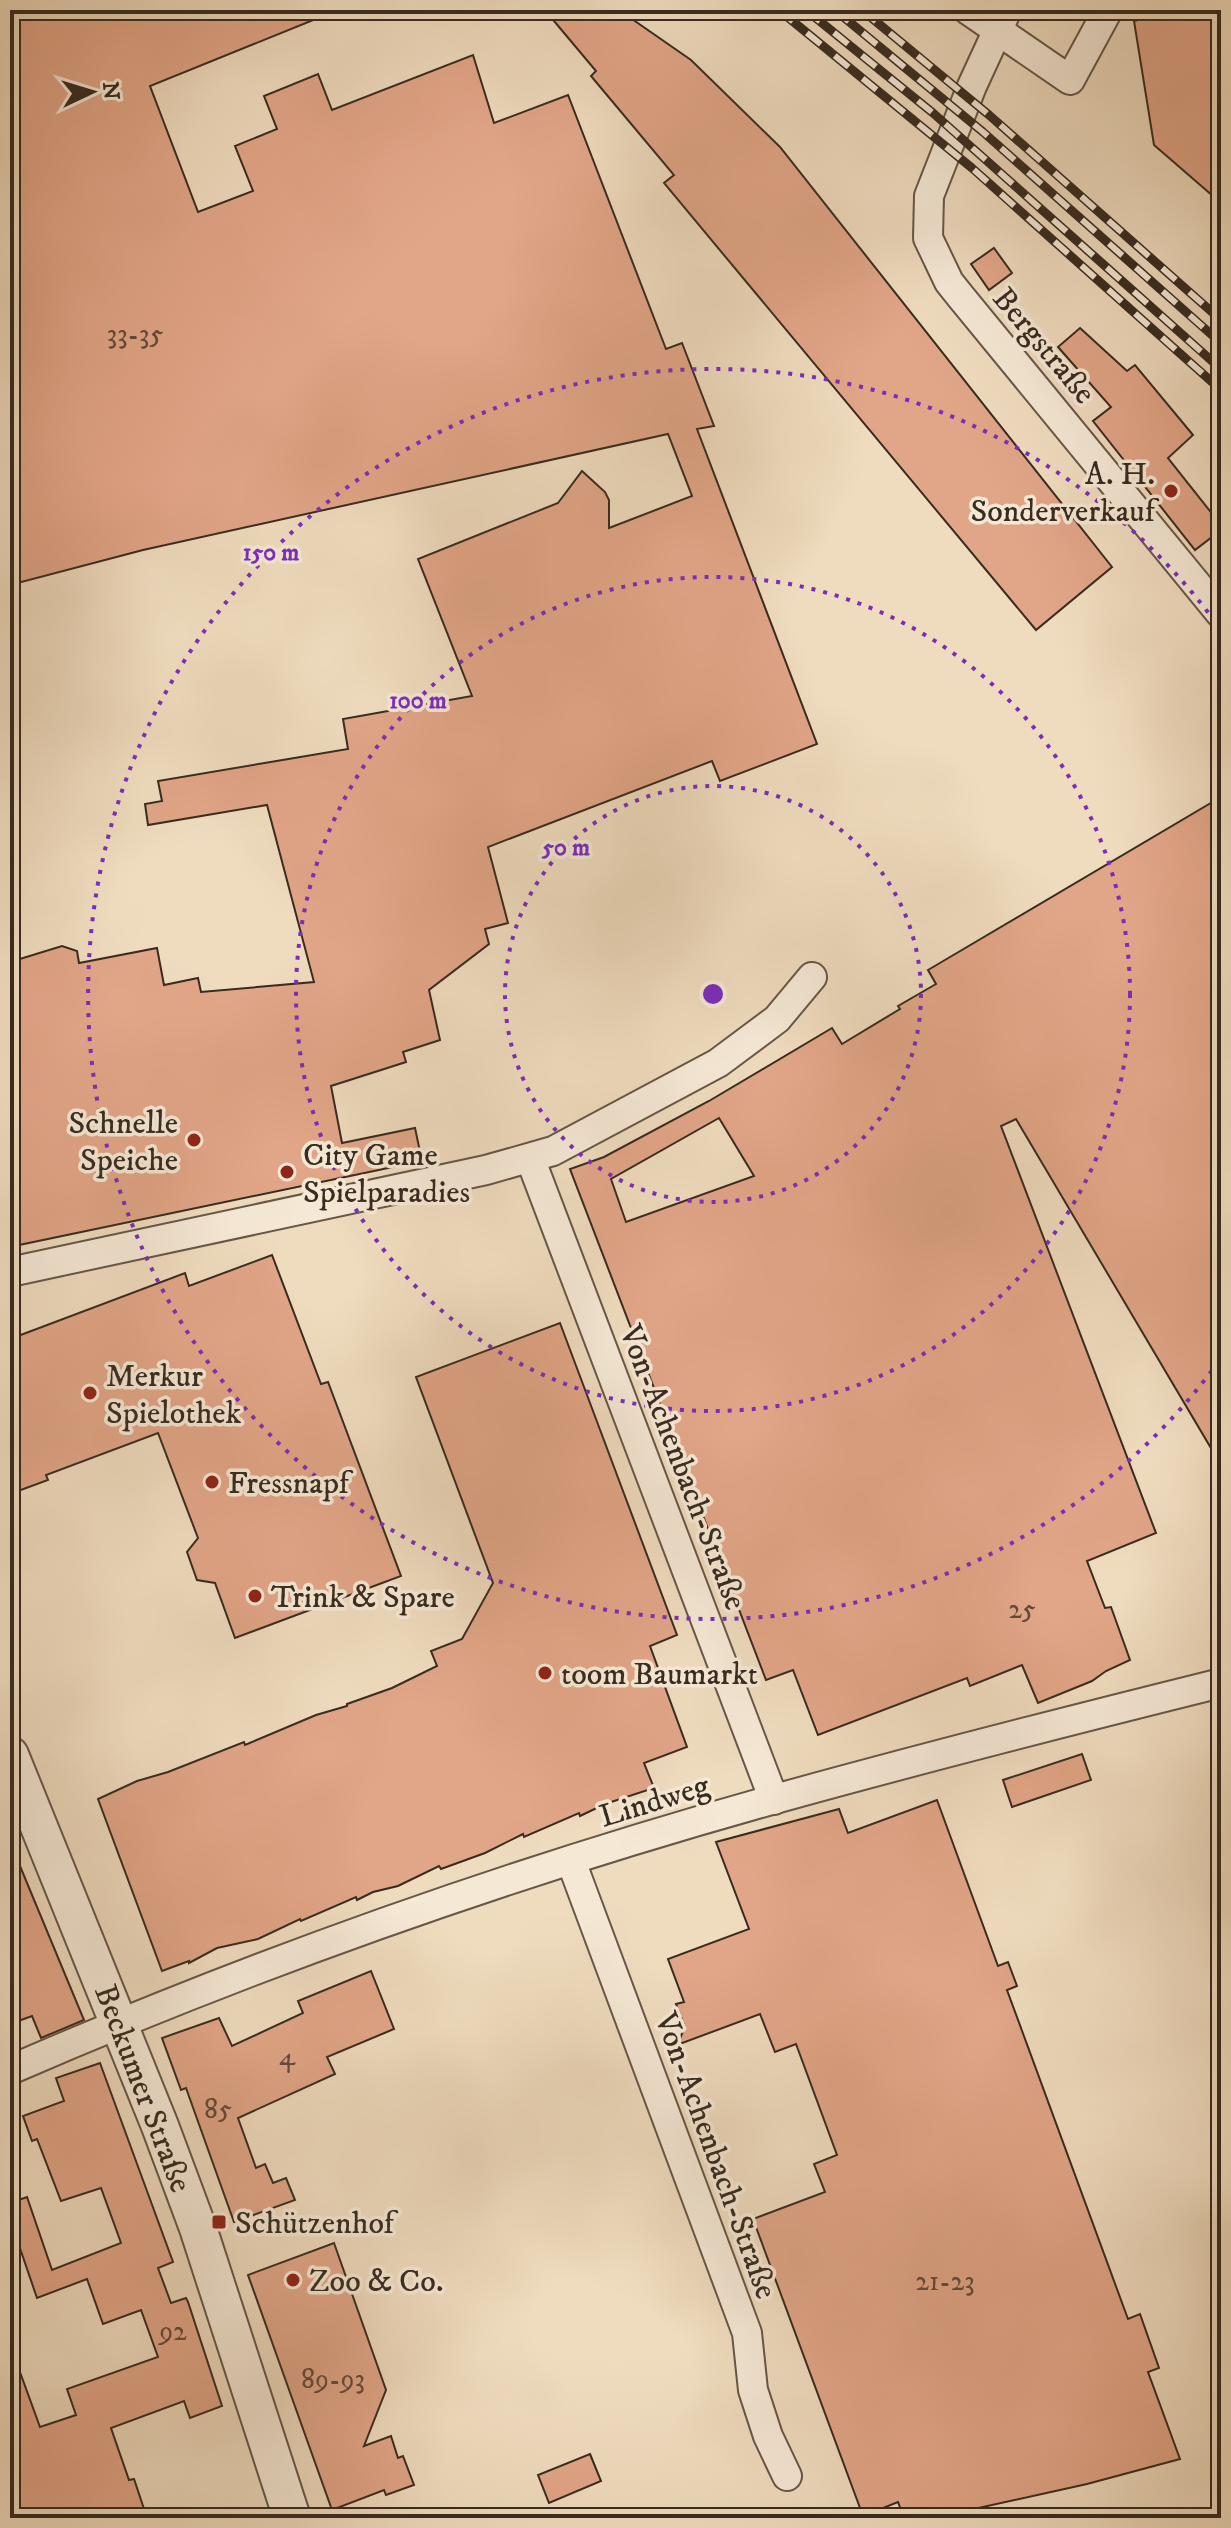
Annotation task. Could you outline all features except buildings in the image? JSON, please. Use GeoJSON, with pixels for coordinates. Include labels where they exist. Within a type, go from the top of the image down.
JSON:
{"type":"FeatureCollection","features":[{"type":"Feature","properties":{"kind":"street"},"geometry":{"type":"LineString","coordinates":[[968,10],[1002,21],[1070,80],[1108,10]]}},
{"type":"Feature","properties":{"kind":"street","name":"Bergstraße"},"geometry":{"type":"LineString","coordinates":[[1002,21],[972,86],[929,196],[928,238],[949,282],[1221,614]]}},
{"type":"Feature","properties":{"kind":"street"},"geometry":{"type":"LineString","coordinates":[[10,1272],[486,1170],[553,1151],[736,1051],[777,1019],[812,977]]}},
{"type":"Feature","properties":{"kind":"street","name":"Von-Achenbach-Straße"},"geometry":{"type":"LineString","coordinates":[[530,1158],[774,1800]]}},
{"type":"Feature","properties":{"kind":"street","name":"Lindweg"},"geometry":{"type":"LineString","coordinates":[[10,2070],[119,2023],[408,1915],[571,1861],[774,1800],[1221,1683]]}},
{"type":"Feature","properties":{"kind":"street","name":"Beckumer Straße"},"geometry":{"type":"LineString","coordinates":[[10,1755],[198,2228],[292,2518]]}},
{"type":"Feature","properties":{"kind":"street","name":"Von-Achenbach-Straße"},"geometry":{"type":"LineString","coordinates":[[571,1861],[747,2333],[753,2390],[768,2436],[787,2476]]}},
{"type":"Feature","properties":{"kind":"railway"},"geometry":{"type":"LineString","coordinates":[[779,10],[972,168],[1221,390]]}},
{"type":"Feature","properties":{"kind":"railway"},"geometry":{"type":"LineString","coordinates":[[806,10],[933,113],[1221,369]]}},
{"type":"Feature","properties":{"kind":"railway"},"geometry":{"type":"LineString","coordinates":[[835,10],[983,132],[1221,343]]}},
{"type":"Feature","properties":{"kind":"railway"},"geometry":{"type":"LineString","coordinates":[[862,10],[989,115],[1221,320]]}},
{"type":"Feature","properties":{"kind":"place","name":"A. H. Sonderverkauf"},"geometry":{"type":"Point","coordinates":[1171,491]}},
{"type":"Feature","properties":{"kind":"place","name":"Schnelle Speiche"},"geometry":{"type":"Point","coordinates":[194,1140]}},
{"type":"Feature","properties":{"kind":"place","name":"City Game Spielparadies"},"geometry":{"type":"Point","coordinates":[287,1172]}},
{"type":"Feature","properties":{"kind":"place","name":"Merkur Spielothek"},"geometry":{"type":"Point","coordinates":[90,1393]}},
{"type":"Feature","properties":{"kind":"place","name":"Fressnapf"},"geometry":{"type":"Point","coordinates":[212,1482]}},
{"type":"Feature","properties":{"kind":"place","name":"Trink & Spare"},"geometry":{"type":"Point","coordinates":[255,1596]}},
{"type":"Feature","properties":{"kind":"place","name":"toom Baumarkt"},"geometry":{"type":"Point","coordinates":[545,1673]}},
{"type":"Feature","properties":{"kind":"place","name":"Schützenhof"},"geometry":{"type":"Point","coordinates":[219,2222]}},
{"type":"Feature","properties":{"kind":"place","name":"Zoo & Co."},"geometry":{"type":"Point","coordinates":[293,2280]}}]}
